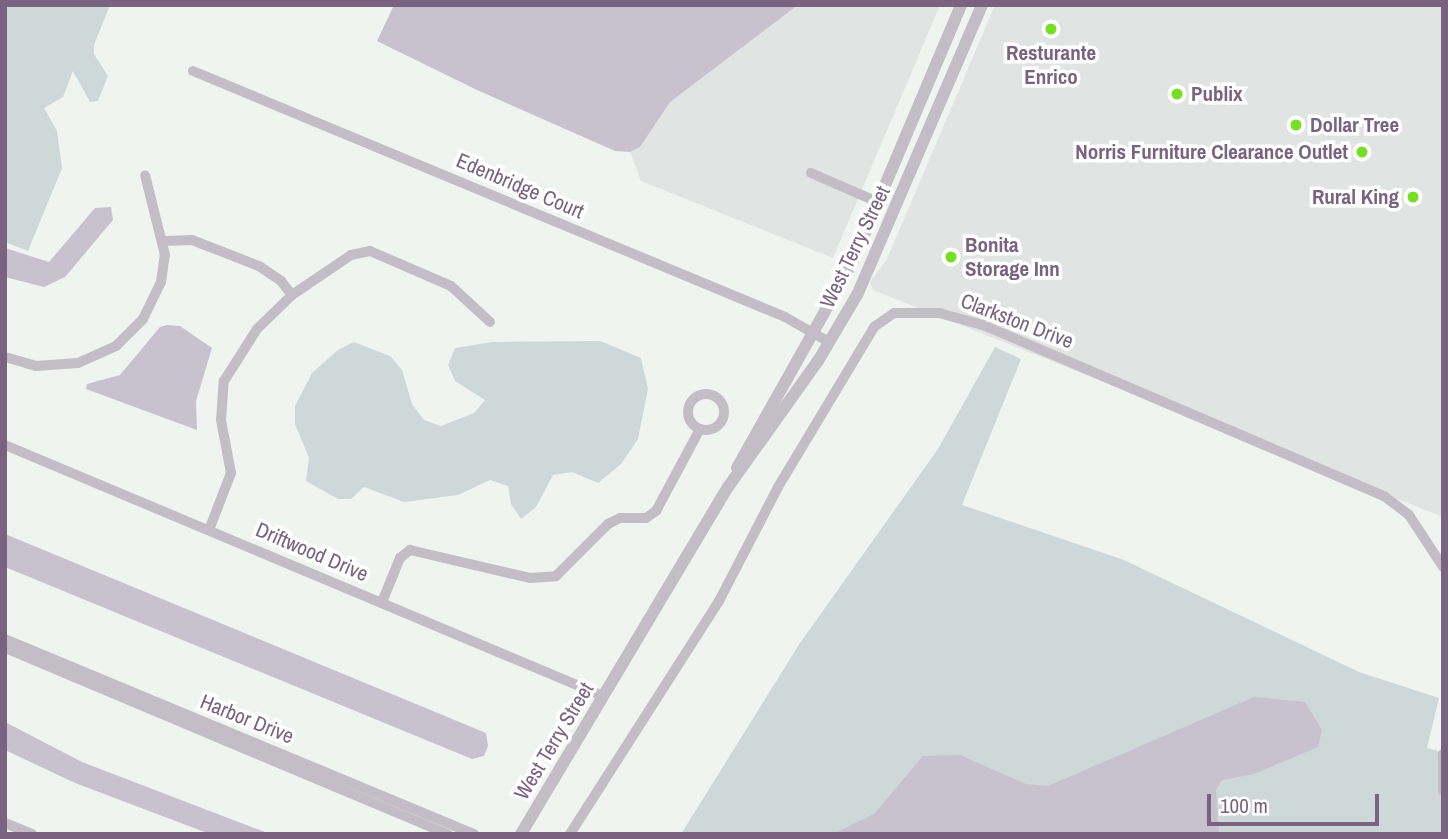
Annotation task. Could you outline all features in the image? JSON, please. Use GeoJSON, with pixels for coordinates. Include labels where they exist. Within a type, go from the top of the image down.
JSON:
{"type":"FeatureCollection","features":[{"type":"Feature","properties":{"kind":"street","name":"West Terry Street"},"geometry":{"type":"LineString","coordinates":[[522,834],[728,487],[813,333],[880,203],[961,5]]}},
{"type":"Feature","properties":{"kind":"street","name":"West Terry Street"},"geometry":{"type":"LineString","coordinates":[[728,487],[830,342],[896,211],[982,5]]}},
{"type":"Feature","properties":{"kind":"street","name":"Edenbridge Court"},"geometry":{"type":"LineString","coordinates":[[193,71],[785,317],[830,342]]}},
{"type":"Feature","properties":{"kind":"street"},"geometry":{"type":"LineString","coordinates":[[811,173],[880,203]]}},
{"type":"Feature","properties":{"kind":"street"},"geometry":{"type":"LineString","coordinates":[[5,358],[36,366],[64,366],[116,346],[143,319],[156,295],[165,241],[145,175]]}},
{"type":"Feature","properties":{"kind":"street"},"geometry":{"type":"LineString","coordinates":[[165,241],[192,240],[259,266],[281,281],[292,295]]}},
{"type":"Feature","properties":{"kind":"street"},"geometry":{"type":"LineString","coordinates":[[209,530],[231,473],[221,420],[224,381],[257,328],[292,295],[351,255],[370,251],[450,286],[490,322]]}},
{"type":"Feature","properties":{"kind":"street","name":"Clarkston Drive"},"geometry":{"type":"LineString","coordinates":[[570,834],[625,754],[699,633],[778,487],[874,327],[894,313],[939,313],[983,325],[1384,496],[1409,515],[1443,568]]}},
{"type":"Feature","properties":{"kind":"street"},"geometry":{"type":"LineString","coordinates":[[382,602],[400,558],[410,550],[530,578],[556,576],[567,570],[608,524],[620,518],[646,518],[656,511],[700,429]]}},
{"type":"Feature","properties":{"kind":"street","name":"Driftwood Drive"},"geometry":{"type":"LineString","coordinates":[[5,445],[603,696]]}},
{"type":"Feature","properties":{"kind":"street","name":"Harbor Drive"},"geometry":{"type":"LineString","coordinates":[[5,639],[474,834]]}},
{"type":"Feature","properties":{"kind":"street","name":"Harbor Drive"},"geometry":{"type":"LineString","coordinates":[[5,648],[448,834]]}},
{"type":"Feature","properties":{"kind":"street"},"geometry":{"type":"LineString","coordinates":[[1443,754],[1443,791]]}},
{"type":"Feature","properties":{"kind":"street"},"geometry":{"type":"LineString","coordinates":[[5,823],[32,834]]}},
{"type":"Feature","properties":{"kind":"shaded area"},"geometry":{"type":"Polygon","coordinates":[[[5,5],[110,5],[94,45],[94,54],[108,76],[98,101],[90,102],[73,71],[63,97],[44,108],[57,131],[62,168],[28,251],[5,242],[5,5]]]}},
{"type":"Feature","properties":{"kind":"shaded area"},"geometry":{"type":"Polygon","coordinates":[[[394,5],[798,5],[670,102],[640,147],[630,152],[615,151],[477,90],[377,41],[394,5]]]}},
{"type":"Feature","properties":{"kind":"shaded area"},"geometry":{"type":"Polygon","coordinates":[[[798,5],[940,5],[833,258],[641,181],[630,152],[640,147],[670,101],[798,5]]]}},
{"type":"Feature","properties":{"kind":"shaded area"},"geometry":{"type":"Polygon","coordinates":[[[995,5],[1443,5],[1443,517],[873,290],[870,282],[887,259],[995,5]]]}},
{"type":"Feature","properties":{"kind":"shaded area"},"geometry":{"type":"Polygon","coordinates":[[[111,207],[113,220],[65,277],[44,287],[5,277],[5,248],[49,262],[95,208],[111,207]]]}},
{"type":"Feature","properties":{"kind":"shaded area"},"geometry":{"type":"Polygon","coordinates":[[[180,326],[212,348],[196,401],[197,430],[86,389],[87,384],[120,375],[160,327],[180,326]]]}},
{"type":"Feature","properties":{"kind":"shaded area"},"geometry":{"type":"Polygon","coordinates":[[[600,341],[641,358],[648,389],[638,439],[621,464],[598,483],[572,472],[553,475],[536,507],[521,519],[511,504],[508,486],[490,480],[458,495],[404,502],[364,487],[351,499],[338,499],[306,481],[309,458],[295,424],[295,406],[312,373],[338,350],[354,342],[390,356],[402,370],[412,404],[424,420],[441,426],[474,413],[485,400],[455,381],[448,365],[455,348],[492,342],[600,341]]]}},
{"type":"Feature","properties":{"kind":"shaded area"},"geometry":{"type":"Polygon","coordinates":[[[995,347],[1021,359],[962,505],[1124,560],[1359,672],[1439,698],[1427,748],[1443,752],[1443,834],[681,834],[800,643],[938,449],[995,347]]]}},
{"type":"Feature","properties":{"kind":"shaded area"},"geometry":{"type":"Polygon","coordinates":[[[5,534],[486,733],[488,746],[484,756],[472,759],[5,567],[5,534]]]}},
{"type":"Feature","properties":{"kind":"shaded area"},"geometry":{"type":"Polygon","coordinates":[[[1254,697],[1305,702],[1322,730],[1318,747],[1254,774],[1222,780],[1216,790],[1219,834],[833,834],[874,814],[923,756],[960,755],[1026,784],[1048,786],[1254,697]]]}},
{"type":"Feature","properties":{"kind":"shaded area"},"geometry":{"type":"Polygon","coordinates":[[[5,722],[82,762],[270,834],[210,834],[75,783],[5,750],[5,722]]]}},
{"type":"Feature","properties":{"kind":"place","name":"Resturante Enrico"},"geometry":{"type":"Point","coordinates":[1051,29]}},
{"type":"Feature","properties":{"kind":"place","name":"Publix"},"geometry":{"type":"Point","coordinates":[1177,94]}},
{"type":"Feature","properties":{"kind":"place","name":"Dollar Tree"},"geometry":{"type":"Point","coordinates":[1296,125]}},
{"type":"Feature","properties":{"kind":"place","name":"Norris Furniture Clearance Outlet"},"geometry":{"type":"Point","coordinates":[1362,152]}},
{"type":"Feature","properties":{"kind":"place","name":"Rural King"},"geometry":{"type":"Point","coordinates":[1413,197]}},
{"type":"Feature","properties":{"kind":"place","name":"Bonita Storage Inn"},"geometry":{"type":"Point","coordinates":[951,257]}}]}
